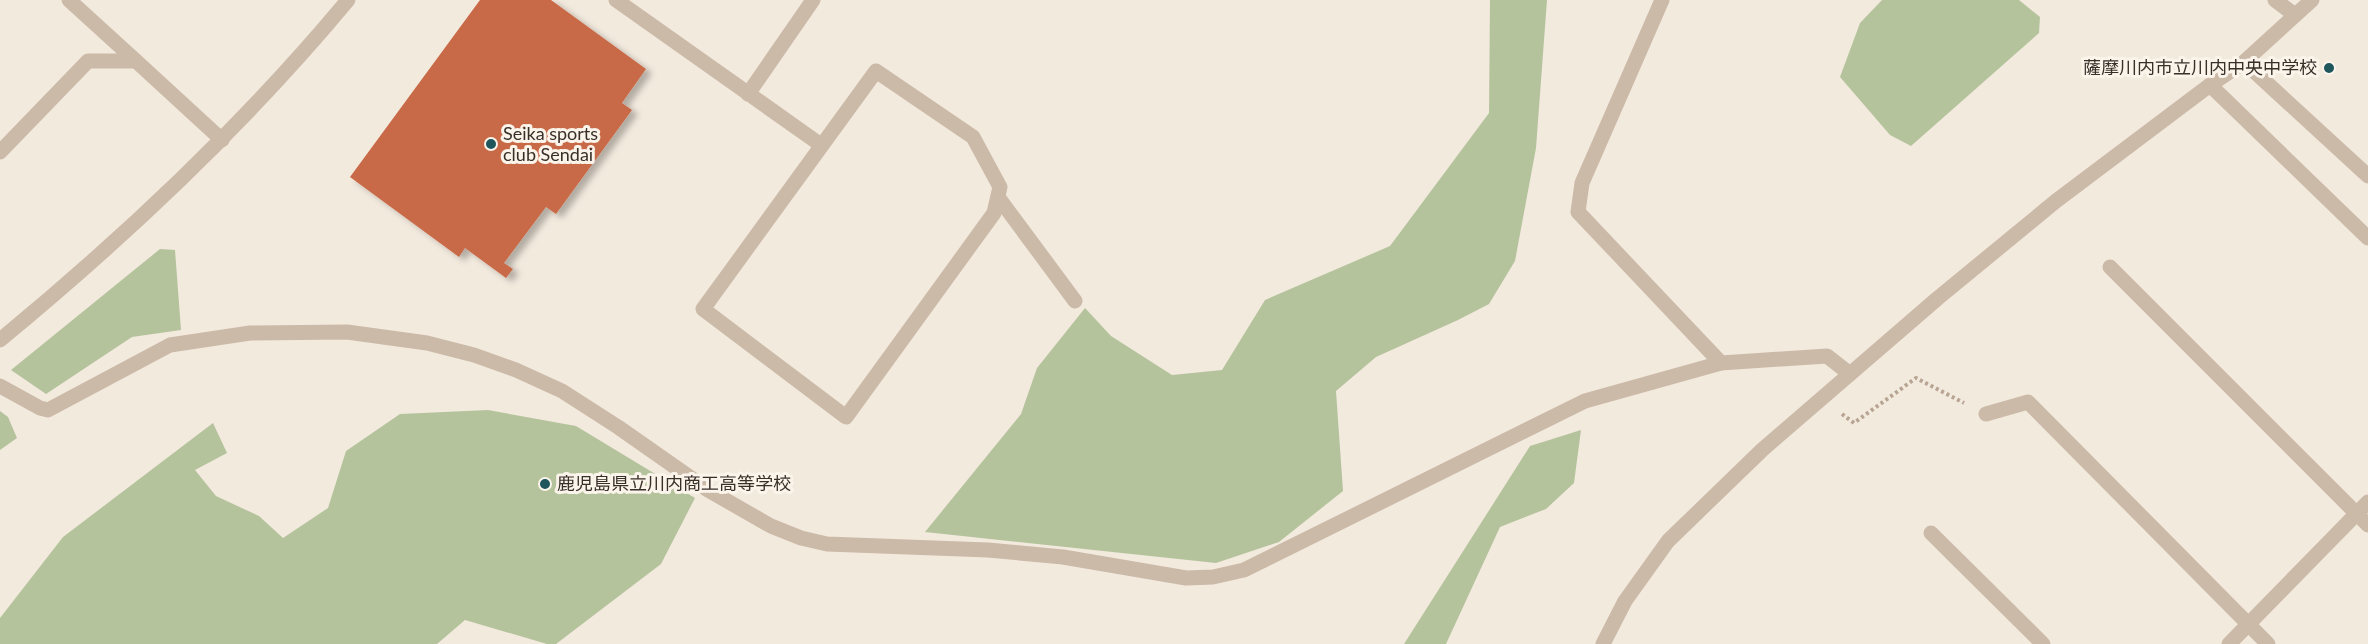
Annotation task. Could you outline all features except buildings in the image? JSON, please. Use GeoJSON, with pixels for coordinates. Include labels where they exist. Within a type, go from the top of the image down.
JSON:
{"type":"FeatureCollection","features":[{"type":"Feature","properties":{"kind":"street"},"geometry":{"type":"LineString","coordinates":[[69,0],[222,140]]}},
{"type":"Feature","properties":{"kind":"street"},"geometry":{"type":"LineString","coordinates":[[0,340],[83,271],[222,140],[316,39],[348,0]]}},
{"type":"Feature","properties":{"kind":"street"},"geometry":{"type":"LineString","coordinates":[[616,0],[821,145]]}},
{"type":"Feature","properties":{"kind":"street"},"geometry":{"type":"LineString","coordinates":[[748,94],[813,0]]}},
{"type":"Feature","properties":{"kind":"street"},"geometry":{"type":"LineString","coordinates":[[1662,0],[1582,183],[1578,212],[1721,363]]}},
{"type":"Feature","properties":{"kind":"street"},"geometry":{"type":"LineString","coordinates":[[2275,0],[2295,15]]}},
{"type":"Feature","properties":{"kind":"street"},"geometry":{"type":"LineString","coordinates":[[1603,644],[1625,601],[1668,542],[1762,450],[2047,209],[2210,85],[2244,62],[2312,0]]}},
{"type":"Feature","properties":{"kind":"street"},"geometry":{"type":"LineString","coordinates":[[0,152],[88,61],[136,62]]}},
{"type":"Feature","properties":{"kind":"street"},"geometry":{"type":"LineString","coordinates":[[2244,62],[2368,176]]}},
{"type":"Feature","properties":{"kind":"street"},"geometry":{"type":"LineString","coordinates":[[876,71],[973,137],[1000,187],[994,213],[846,417],[703,309],[821,145],[876,71]]}},
{"type":"Feature","properties":{"kind":"street"},"geometry":{"type":"LineString","coordinates":[[2210,85],[2368,238]]}},
{"type":"Feature","properties":{"kind":"street"},"geometry":{"type":"LineString","coordinates":[[998,197],[1075,301]]}},
{"type":"Feature","properties":{"kind":"street"},"geometry":{"type":"LineString","coordinates":[[2110,267],[2368,525]]}},
{"type":"Feature","properties":{"kind":"street"},"geometry":{"type":"LineString","coordinates":[[2,388],[48,410],[170,345],[250,333],[347,332],[427,343],[474,355],[516,370],[562,391],[708,490],[771,526],[801,538],[827,544],[988,550],[1063,557],[1186,578],[1214,577],[1244,570],[1585,401],[1721,363],[1827,356],[1850,374]]}},
{"type":"Feature","properties":{"kind":"street"},"geometry":{"type":"LineString","coordinates":[[1986,414],[2028,402],[2268,644]]}},
{"type":"Feature","properties":{"kind":"street"},"geometry":{"type":"LineString","coordinates":[[2229,644],[2368,502]]}},
{"type":"Feature","properties":{"kind":"street"},"geometry":{"type":"LineString","coordinates":[[1931,533],[2043,644]]}},
{"type":"Feature","properties":{"kind":"path"},"geometry":{"type":"LineString","coordinates":[[1821,400],[1854,423],[1916,378],[1986,414]]}},
{"type":"Feature","properties":{"kind":"green space"},"geometry":{"type":"Polygon","coordinates":[[[1490,0],[1547,0],[1536,148],[1515,261],[1489,304],[1376,357],[1336,391],[1343,491],[1279,542],[1216,563],[925,532],[1021,414],[1037,368],[1085,308],[1111,336],[1172,375],[1222,370],[1265,300],[1390,246],[1489,113],[1490,0]]]}},
{"type":"Feature","properties":{"kind":"green space"},"geometry":{"type":"Polygon","coordinates":[[[1882,0],[2019,0],[2040,17],[2039,33],[1911,146],[1890,135],[1840,77],[1860,23],[1882,0]]]}},
{"type":"Feature","properties":{"kind":"green space"},"geometry":{"type":"Polygon","coordinates":[[[160,249],[175,250],[181,330],[132,337],[46,394],[11,370],[160,249]]]}},
{"type":"Feature","properties":{"kind":"green space"},"geometry":{"type":"Polygon","coordinates":[[[488,410],[576,426],[695,498],[661,564],[556,644],[547,644],[465,620],[437,644],[0,644],[0,618],[63,537],[213,423],[227,453],[195,470],[216,496],[259,516],[283,538],[328,508],[346,451],[400,414],[488,410]]]}},
{"type":"Feature","properties":{"kind":"green space"},"geometry":{"type":"Polygon","coordinates":[[[0,411],[8,417],[17,438],[0,450],[0,411]]]}},
{"type":"Feature","properties":{"kind":"green space"},"geometry":{"type":"Polygon","coordinates":[[[1581,430],[1574,483],[1546,509],[1500,527],[1446,644],[1404,644],[1530,446],[1581,430]]]}},
{"type":"Feature","properties":{"kind":"place","name":"薩摩川内市立川内中央中学校"},"geometry":{"type":"Point","coordinates":[2329,68]}},
{"type":"Feature","properties":{"kind":"place","name":"Seika sports club Sendai"},"geometry":{"type":"Point","coordinates":[491,144]}},
{"type":"Feature","properties":{"kind":"place","name":"鹿児島県立川内商工高等学校"},"geometry":{"type":"Point","coordinates":[545,484]}}]}
